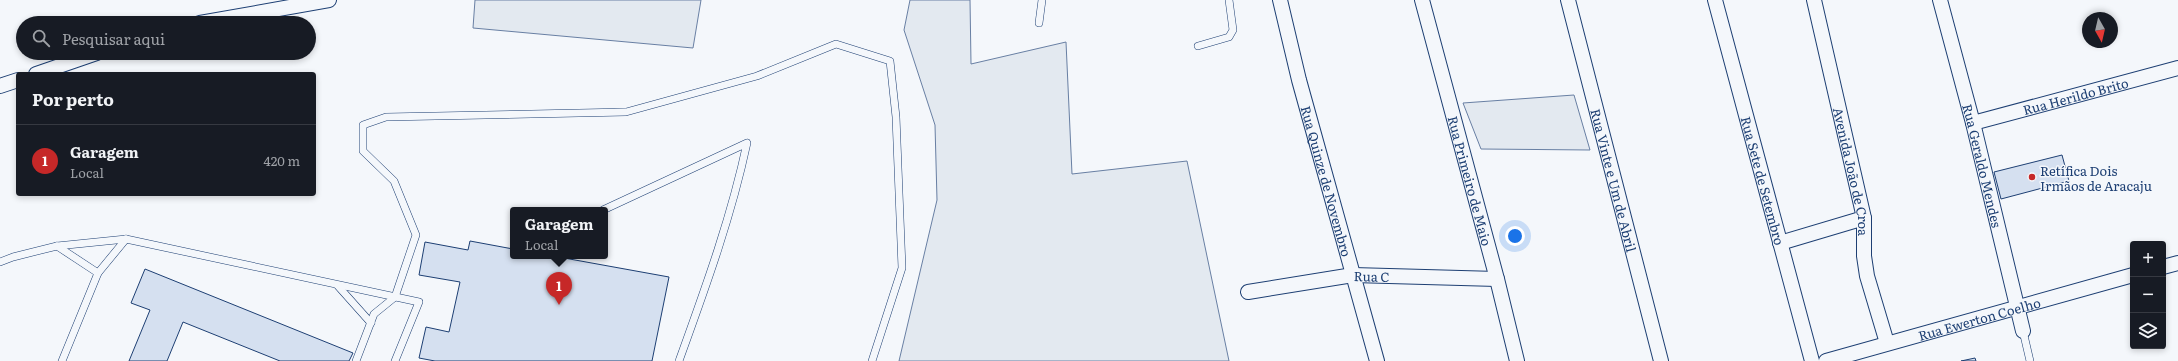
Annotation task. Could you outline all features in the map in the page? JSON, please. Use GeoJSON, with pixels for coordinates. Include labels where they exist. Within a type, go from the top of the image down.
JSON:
{"type":"FeatureCollection","features":[{"type":"Feature","properties":{"kind":"street"},"geometry":{"type":"LineString","coordinates":[[239,16],[329,0]]}},
{"type":"Feature","properties":{"kind":"street","name":"Rua Quinze de Novembro"},"geometry":{"type":"LineString","coordinates":[[1280,0],[1299,80],[1377,361]]}},
{"type":"Feature","properties":{"kind":"street","name":"Rua Primeiro de Maio"},"geometry":{"type":"LineString","coordinates":[[1422,0],[1497,279],[1517,361]]}},
{"type":"Feature","properties":{"kind":"street","name":"Rua Vinte e Um de Abril"},"geometry":{"type":"LineString","coordinates":[[1568,0],[1661,361]]}},
{"type":"Feature","properties":{"kind":"street","name":"Rua Sete de Setembro"},"geometry":{"type":"LineString","coordinates":[[1715,0],[1812,361]]}},
{"type":"Feature","properties":{"kind":"street","name":"Avenida João de Croa"},"geometry":{"type":"LineString","coordinates":[[1814,0],[1864,218],[1863,240],[1866,269],[1887,343]]}},
{"type":"Feature","properties":{"kind":"street","name":"Rua Geraldo Mendes"},"geometry":{"type":"LineString","coordinates":[[1940,0],[1973,123],[2023,331]]}},
{"type":"Feature","properties":{"kind":"street"},"geometry":{"type":"LineString","coordinates":[[42,72],[77,60]]}},
{"type":"Feature","properties":{"kind":"street","name":"Rua Herildo Brito"},"geometry":{"type":"LineString","coordinates":[[1973,123],[2178,68]]}},
{"type":"Feature","properties":{"kind":"street"},"geometry":{"type":"LineString","coordinates":[[0,86],[16,81]]}},
{"type":"Feature","properties":{"kind":"street"},"geometry":{"type":"LineString","coordinates":[[1780,243],[1864,218]]}},
{"type":"Feature","properties":{"kind":"street"},"geometry":{"type":"LineString","coordinates":[[2166,266],[2178,263]]}},
{"type":"Feature","properties":{"kind":"street","name":"Rua C"},"geometry":{"type":"LineString","coordinates":[[1248,292],[1353,274],[1497,279]]}},
{"type":"Feature","properties":{"kind":"street","name":"Rua Ewerton Coelho"},"geometry":{"type":"LineString","coordinates":[[1826,361],[2130,276]]}},
{"type":"Feature","properties":{"kind":"lane"},"geometry":{"type":"LineString","coordinates":[[1038,23],[1042,0]]}},
{"type":"Feature","properties":{"kind":"lane"},"geometry":{"type":"LineString","coordinates":[[1198,46],[1229,37],[1233,30],[1229,0]]}},
{"type":"Feature","properties":{"kind":"lane"},"geometry":{"type":"LineString","coordinates":[[356,361],[374,314],[395,297],[416,235],[394,181],[364,151],[363,125],[386,117],[626,112],[757,76],[836,44],[890,61],[896,116],[902,268],[872,361]]}},
{"type":"Feature","properties":{"kind":"lane"},"geometry":{"type":"LineString","coordinates":[[608,208],[747,143],[741,172],[711,271],[679,361]]}},
{"type":"Feature","properties":{"kind":"lane"},"geometry":{"type":"LineString","coordinates":[[62,361],[98,273],[126,239]]}},
{"type":"Feature","properties":{"kind":"lane"},"geometry":{"type":"LineString","coordinates":[[0,262],[13,257],[57,246],[126,239],[338,286],[419,302],[395,361]]}},
{"type":"Feature","properties":{"kind":"lane"},"geometry":{"type":"LineString","coordinates":[[57,246],[98,273]]}},
{"type":"Feature","properties":{"kind":"lane"},"geometry":{"type":"LineString","coordinates":[[338,286],[371,323]]}},
{"type":"Feature","properties":{"kind":"lane"},"geometry":{"type":"LineString","coordinates":[[2023,331],[2030,361]]}},
{"type":"Feature","properties":{"kind":"shaded area"},"geometry":{"type":"Polygon","coordinates":[[[475,0],[701,0],[693,48],[473,28],[475,0]]]}},
{"type":"Feature","properties":{"kind":"shaded area"},"geometry":{"type":"Polygon","coordinates":[[[910,0],[970,0],[971,64],[1066,42],[1072,174],[1187,161],[1229,361],[899,361],[937,200],[935,125],[904,30],[910,0]]]}},
{"type":"Feature","properties":{"kind":"shaded area"},"geometry":{"type":"Polygon","coordinates":[[[1574,95],[1590,150],[1481,149],[1463,103],[1574,95]]]}},
{"type":"Feature","properties":{"kind":"building","name":"Retífica Dois Irmãos de Aracaju"},"geometry":{"type":"Polygon","coordinates":[[[2062,155],[2069,181],[2001,199],[1994,172],[2062,155]]]}},
{"type":"Feature","properties":{"kind":"building"},"geometry":{"type":"Polygon","coordinates":[[[470,241],[510,248],[510,259],[570,259],[669,277],[652,361],[435,361],[419,358],[426,327],[449,332],[460,282],[419,275],[425,242],[468,250],[470,241]]]}},
{"type":"Feature","properties":{"kind":"building"},"geometry":{"type":"Polygon","coordinates":[[[145,269],[353,353],[349,361],[280,361],[183,322],[167,361],[129,361],[150,310],[131,303],[145,269]]]}},
{"type":"Feature","properties":{"kind":"building"},"geometry":{"type":"Polygon","coordinates":[[[1975,358],[1976,361],[1961,361],[1975,358]]]}},
{"type":"Feature","properties":{"kind":"place","name":"Retífica Dois Irmãos de Aracaju"},"geometry":{"type":"Point","coordinates":[2032,177]}},
{"type":"Feature","properties":{"kind":"place","name":"Garagem"},"geometry":{"type":"Point","coordinates":[559,305]}}]}
